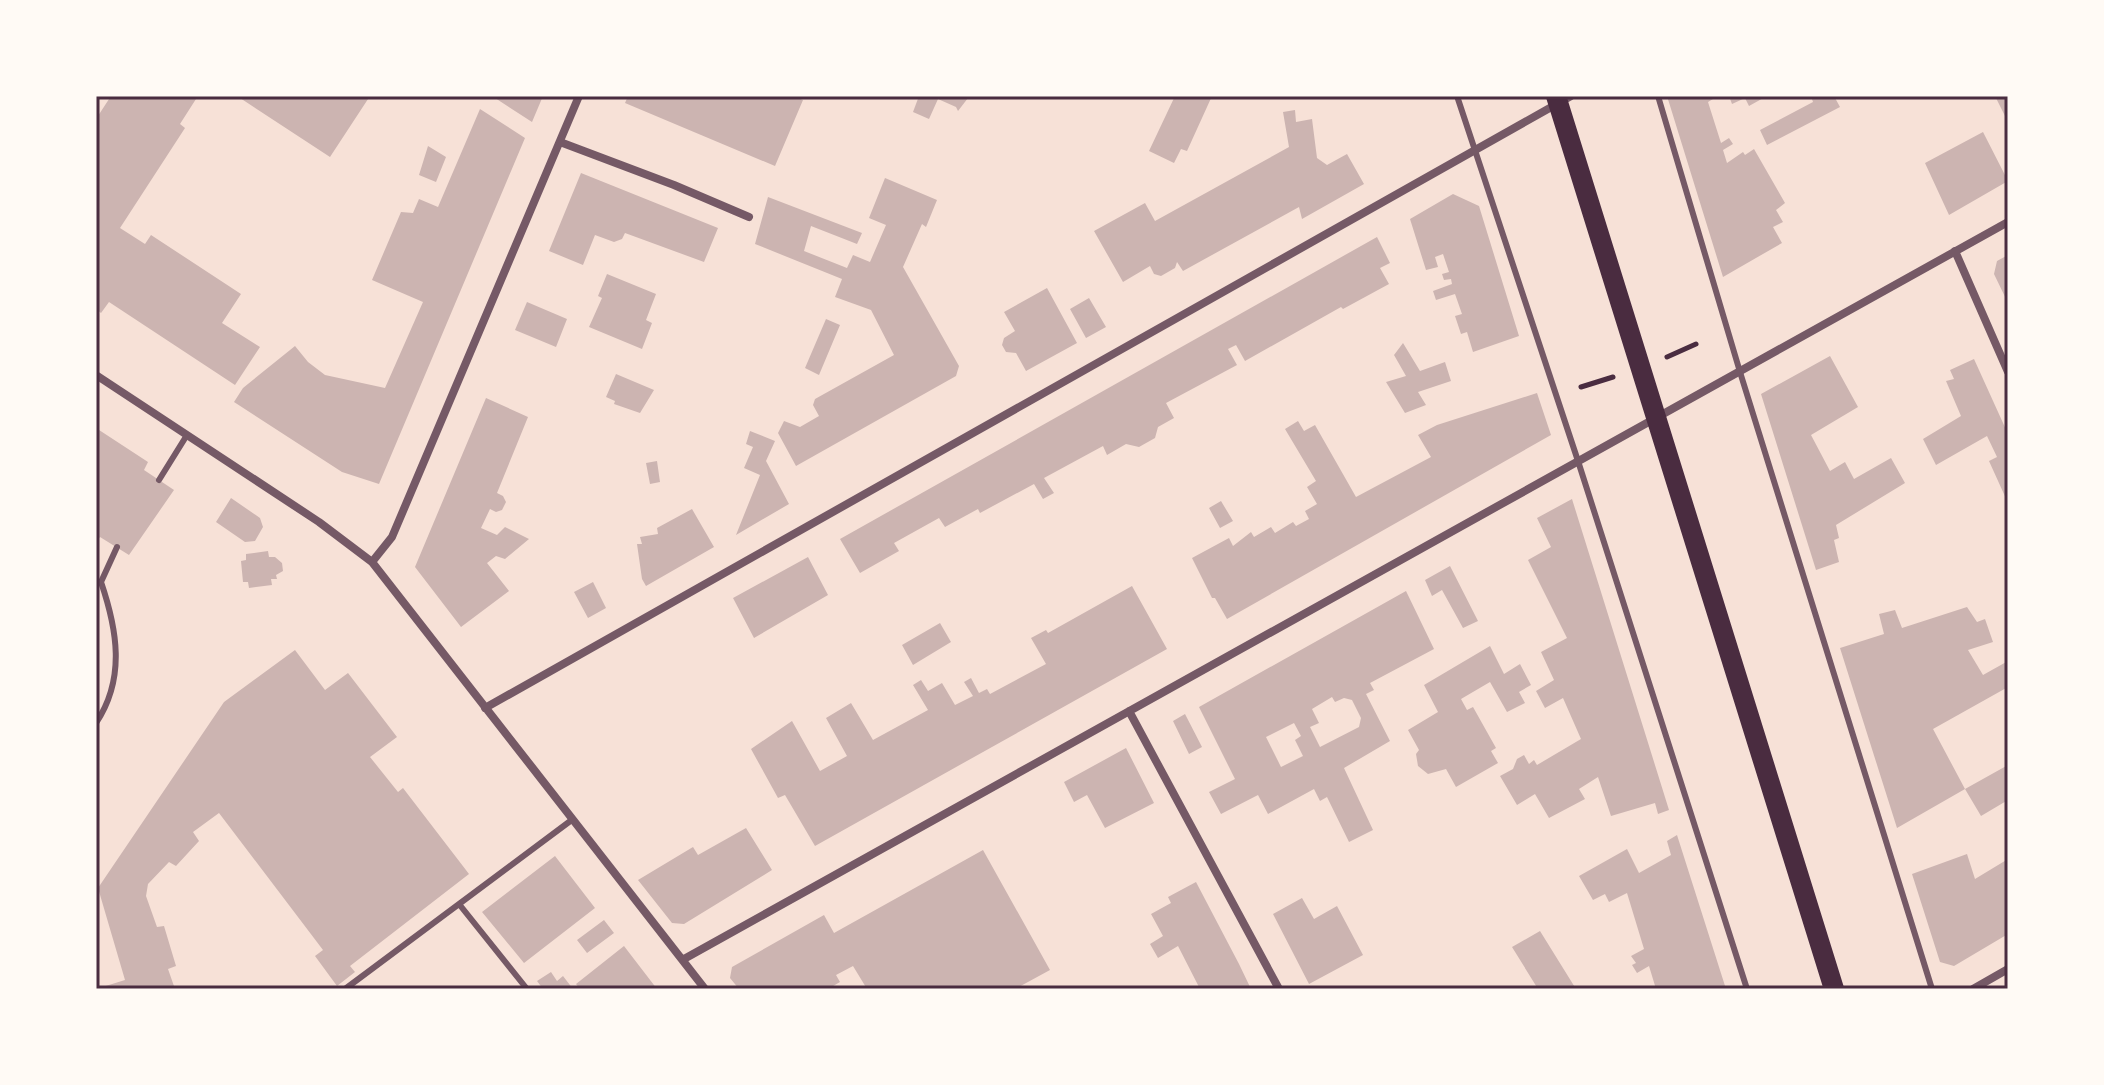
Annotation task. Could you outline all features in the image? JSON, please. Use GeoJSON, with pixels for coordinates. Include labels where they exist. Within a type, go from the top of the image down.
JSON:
{"type":"FeatureCollection","features":[{"type":"Feature","properties":{"kind":"main road"},"geometry":{"type":"LineString","coordinates":[[1562,98],[1656,419],[1834,989]]}},
{"type":"Feature","properties":{"kind":"street"},"geometry":{"type":"LineString","coordinates":[[372,562],[392,537],[579,96]]}},
{"type":"Feature","properties":{"kind":"street"},"geometry":{"type":"LineString","coordinates":[[485,708],[1474,151],[1562,98]]}},
{"type":"Feature","properties":{"kind":"street"},"geometry":{"type":"LineString","coordinates":[[560,142],[749,217]]}},
{"type":"Feature","properties":{"kind":"street"},"geometry":{"type":"LineString","coordinates":[[684,959],[2008,222]]}},
{"type":"Feature","properties":{"kind":"street"},"geometry":{"type":"LineString","coordinates":[[1955,251],[2008,372]]}},
{"type":"Feature","properties":{"kind":"street"},"geometry":{"type":"LineString","coordinates":[[96,375],[319,522],[372,562],[705,989]]}},
{"type":"Feature","properties":{"kind":"street"},"geometry":{"type":"LineString","coordinates":[[1129,711],[1279,989]]}},
{"type":"Feature","properties":{"kind":"street"},"geometry":{"type":"LineString","coordinates":[[1973,989],[2008,969]]}},
{"type":"Feature","properties":{"kind":"lane"},"geometry":{"type":"LineString","coordinates":[[1457,96],[1747,989]]}},
{"type":"Feature","properties":{"kind":"lane"},"geometry":{"type":"LineString","coordinates":[[1658,96],[1740,372],[1932,989]]}},
{"type":"Feature","properties":{"kind":"lane"},"geometry":{"type":"LineString","coordinates":[[159,480],[187,435]]}},
{"type":"Feature","properties":{"kind":"lane"},"geometry":{"type":"LineString","coordinates":[[96,723],[111,695],[116,671],[113,616],[101,582],[117,547]]}},
{"type":"Feature","properties":{"kind":"lane"},"geometry":{"type":"LineString","coordinates":[[345,989],[573,819]]}},
{"type":"Feature","properties":{"kind":"lane"},"geometry":{"type":"LineString","coordinates":[[459,904],[527,989]]}},
{"type":"Feature","properties":{"kind":"building"},"geometry":{"type":"Polygon","coordinates":[[[111,96],[191,96],[196,99],[180,124],[185,128],[120,228],[145,244],[151,235],[241,294],[222,323],[260,347],[235,385],[109,302],[101,313],[96,309],[96,119],[111,96]]]}},
{"type":"Feature","properties":{"kind":"building"},"geometry":{"type":"Polygon","coordinates":[[[237,96],[370,96],[330,157],[237,96]]]}},
{"type":"Feature","properties":{"kind":"building"},"geometry":{"type":"Polygon","coordinates":[[[492,96],[543,96],[532,122],[492,96]]]}},
{"type":"Feature","properties":{"kind":"building"},"geometry":{"type":"Polygon","coordinates":[[[628,96],[793,96],[803,100],[775,166],[625,103],[628,96]]]}},
{"type":"Feature","properties":{"kind":"building"},"geometry":{"type":"Polygon","coordinates":[[[919,96],[968,98],[958,111],[956,107],[938,99],[929,119],[913,112],[919,96]]]}},
{"type":"Feature","properties":{"kind":"building"},"geometry":{"type":"Polygon","coordinates":[[[1175,96],[1212,96],[1187,151],[1181,149],[1174,163],[1149,151],[1175,96]]]}},
{"type":"Feature","properties":{"kind":"building"},"geometry":{"type":"Polygon","coordinates":[[[1667,96],[1718,96],[1708,102],[1721,143],[1729,138],[1733,144],[1723,150],[1727,163],[1743,152],[1745,155],[1754,149],[1785,203],[1776,210],[1783,222],[1773,227],[1782,243],[1723,277],[1667,96]]]}},
{"type":"Feature","properties":{"kind":"building"},"geometry":{"type":"Polygon","coordinates":[[[1729,96],[1767,96],[1749,106],[1745,98],[1732,104],[1729,96]]]}},
{"type":"Feature","properties":{"kind":"building"},"geometry":{"type":"Polygon","coordinates":[[[1834,96],[1840,107],[1767,145],[1760,130],[1813,102],[1812,99],[1834,96]]]}},
{"type":"Feature","properties":{"kind":"building"},"geometry":{"type":"Polygon","coordinates":[[[1995,96],[2008,96],[2008,122],[1995,96]]]}},
{"type":"Feature","properties":{"kind":"building"},"geometry":{"type":"Polygon","coordinates":[[[480,109],[525,138],[379,484],[342,472],[234,402],[243,388],[295,346],[308,362],[325,375],[385,388],[423,302],[372,280],[401,212],[413,213],[419,199],[438,207],[480,109]]]}},
{"type":"Feature","properties":{"kind":"building"},"geometry":{"type":"Polygon","coordinates":[[[1295,110],[1296,122],[1312,119],[1317,158],[1327,165],[1347,154],[1364,184],[1302,219],[1299,207],[1183,271],[1177,262],[1175,268],[1161,276],[1154,274],[1150,266],[1123,282],[1094,231],[1145,203],[1155,221],[1289,147],[1283,112],[1295,110]]]}},
{"type":"Feature","properties":{"kind":"building"},"geometry":{"type":"Polygon","coordinates":[[[1983,132],[2008,181],[1949,215],[1925,163],[1983,132]]]}},
{"type":"Feature","properties":{"kind":"building"},"geometry":{"type":"Polygon","coordinates":[[[428,146],[446,157],[436,182],[419,175],[428,146]]]}},
{"type":"Feature","properties":{"kind":"building"},"geometry":{"type":"Polygon","coordinates":[[[581,173],[718,228],[704,262],[625,233],[622,239],[614,242],[595,235],[583,265],[549,251],[581,173]]]}},
{"type":"Feature","properties":{"kind":"building"},"geometry":{"type":"Polygon","coordinates":[[[885,178],[937,200],[926,227],[922,224],[903,267],[959,366],[956,376],[796,466],[778,433],[784,421],[800,427],[819,416],[813,405],[815,399],[894,355],[871,310],[835,297],[842,279],[755,244],[768,197],[862,233],[857,244],[811,226],[804,251],[847,268],[853,255],[870,262],[886,225],[869,218],[885,178]]]}},
{"type":"Feature","properties":{"kind":"building"},"geometry":{"type":"Polygon","coordinates":[[[1453,194],[1479,206],[1519,336],[1473,352],[1467,332],[1461,334],[1455,316],[1462,314],[1455,294],[1436,300],[1433,291],[1452,284],[1451,279],[1444,280],[1442,274],[1449,272],[1443,254],[1435,257],[1438,267],[1426,270],[1410,219],[1453,194]]]}},
{"type":"Feature","properties":{"kind":"building"},"geometry":{"type":"Polygon","coordinates":[[[1377,237],[1390,263],[1380,268],[1389,284],[1245,361],[1236,345],[1228,349],[1237,365],[1166,403],[1174,418],[1158,427],[1155,438],[1139,447],[1126,444],[1107,455],[1103,446],[1044,478],[1054,493],[1043,499],[1034,484],[980,513],[978,509],[945,527],[939,518],[894,543],[899,551],[860,573],[840,539],[1377,237]]]}},
{"type":"Feature","properties":{"kind":"building"},"geometry":{"type":"Polygon","coordinates":[[[2008,255],[2008,303],[1994,274],[1997,261],[2008,255]]]}},
{"type":"Feature","properties":{"kind":"building"},"geometry":{"type":"Polygon","coordinates":[[[607,274],[656,294],[646,320],[652,323],[642,349],[589,327],[602,298],[598,296],[607,274]]]}},
{"type":"Feature","properties":{"kind":"building"},"geometry":{"type":"Polygon","coordinates":[[[1047,288],[1077,343],[1026,371],[1016,353],[1006,352],[1002,345],[1004,338],[1015,331],[1004,312],[1047,288]]]}},
{"type":"Feature","properties":{"kind":"building"},"geometry":{"type":"Polygon","coordinates":[[[1089,298],[1106,327],[1086,338],[1070,309],[1089,298]]]}},
{"type":"Feature","properties":{"kind":"building"},"geometry":{"type":"Polygon","coordinates":[[[527,302],[567,319],[556,347],[515,330],[527,302]]]}},
{"type":"Feature","properties":{"kind":"building"},"geometry":{"type":"Polygon","coordinates":[[[826,319],[840,325],[819,375],[805,368],[826,319]]]}},
{"type":"Feature","properties":{"kind":"building"},"geometry":{"type":"Polygon","coordinates":[[[1403,343],[1420,371],[1445,362],[1451,381],[1418,392],[1426,405],[1405,413],[1386,382],[1406,376],[1394,355],[1403,343]]]}},
{"type":"Feature","properties":{"kind":"building"},"geometry":{"type":"Polygon","coordinates":[[[1830,356],[1858,407],[1811,435],[1830,471],[1845,462],[1854,479],[1891,458],[1905,483],[1836,525],[1839,538],[1834,540],[1839,562],[1816,570],[1761,394],[1830,356]]]}},
{"type":"Feature","properties":{"kind":"building"},"geometry":{"type":"Polygon","coordinates":[[[1974,359],[2008,434],[2008,503],[1989,461],[1997,457],[1987,436],[1936,465],[1923,439],[1961,416],[1946,381],[1954,379],[1950,370],[1974,359]]]}},
{"type":"Feature","properties":{"kind":"building"},"geometry":{"type":"Polygon","coordinates":[[[616,374],[654,390],[640,413],[614,404],[615,401],[606,397],[616,374]]]}},
{"type":"Feature","properties":{"kind":"building"},"geometry":{"type":"Polygon","coordinates":[[[1537,393],[1551,435],[1227,619],[1215,598],[1212,598],[1192,558],[1229,538],[1233,546],[1251,532],[1254,537],[1271,527],[1275,533],[1293,522],[1296,526],[1309,519],[1305,511],[1317,504],[1307,487],[1316,481],[1285,429],[1298,421],[1304,431],[1315,425],[1356,497],[1431,457],[1418,435],[1437,425],[1537,393]]]}},
{"type":"Feature","properties":{"kind":"building"},"geometry":{"type":"Polygon","coordinates":[[[486,398],[528,417],[497,493],[506,502],[502,510],[496,512],[490,509],[481,528],[497,535],[505,527],[529,539],[505,559],[496,556],[487,563],[509,591],[461,627],[415,567],[486,398]]]}},
{"type":"Feature","properties":{"kind":"building"},"geometry":{"type":"Polygon","coordinates":[[[96,428],[148,462],[144,470],[174,490],[129,555],[100,537],[96,543],[96,428]]]}},
{"type":"Feature","properties":{"kind":"building"},"geometry":{"type":"Polygon","coordinates":[[[750,431],[775,441],[766,461],[789,504],[736,535],[760,475],[744,468],[753,447],[746,444],[750,431]]]}},
{"type":"Feature","properties":{"kind":"building"},"geometry":{"type":"Polygon","coordinates":[[[657,461],[660,482],[650,484],[646,463],[657,461]]]}},
{"type":"Feature","properties":{"kind":"building"},"geometry":{"type":"Polygon","coordinates":[[[231,498],[260,518],[263,527],[255,541],[245,542],[216,522],[231,498]]]}},
{"type":"Feature","properties":{"kind":"building"},"geometry":{"type":"Polygon","coordinates":[[[1572,499],[1669,810],[1658,814],[1655,803],[1611,816],[1598,777],[1579,789],[1585,799],[1549,818],[1535,794],[1517,805],[1500,776],[1513,769],[1517,759],[1524,755],[1529,764],[1534,760],[1537,765],[1581,739],[1563,698],[1545,708],[1536,691],[1554,680],[1541,652],[1567,638],[1528,560],[1551,547],[1537,518],[1572,499]]]}},
{"type":"Feature","properties":{"kind":"building"},"geometry":{"type":"Polygon","coordinates":[[[1221,501],[1233,521],[1220,528],[1209,508],[1221,501]]]}},
{"type":"Feature","properties":{"kind":"building"},"geometry":{"type":"Polygon","coordinates":[[[692,509],[714,547],[646,586],[642,579],[637,544],[642,544],[640,537],[658,534],[657,528],[692,509]]]}},
{"type":"Feature","properties":{"kind":"building"},"geometry":{"type":"Polygon","coordinates":[[[268,551],[269,557],[275,557],[282,563],[283,571],[276,575],[277,579],[271,579],[272,585],[249,588],[248,582],[243,582],[241,561],[246,560],[246,554],[268,551]]]}},
{"type":"Feature","properties":{"kind":"building"},"geometry":{"type":"Polygon","coordinates":[[[808,557],[828,595],[754,638],[733,598],[808,557]]]}},
{"type":"Feature","properties":{"kind":"building"},"geometry":{"type":"Polygon","coordinates":[[[1450,566],[1478,621],[1463,628],[1442,590],[1432,596],[1425,580],[1450,566]]]}},
{"type":"Feature","properties":{"kind":"building"},"geometry":{"type":"Polygon","coordinates":[[[593,582],[606,608],[588,618],[574,592],[593,582]]]}},
{"type":"Feature","properties":{"kind":"building"},"geometry":{"type":"Polygon","coordinates":[[[1132,586],[1167,649],[815,846],[785,795],[778,798],[751,749],[792,721],[820,771],[847,756],[826,718],[851,703],[873,740],[928,710],[913,685],[921,680],[928,691],[942,683],[955,705],[973,696],[964,682],[971,678],[979,693],[987,689],[990,694],[1046,664],[1031,638],[1046,630],[1048,633],[1132,586]]]}},
{"type":"Feature","properties":{"kind":"building"},"geometry":{"type":"Polygon","coordinates":[[[1406,591],[1434,649],[1370,683],[1374,690],[1366,694],[1390,741],[1344,768],[1373,830],[1349,842],[1327,797],[1320,801],[1314,789],[1268,814],[1258,795],[1221,814],[1209,792],[1235,779],[1199,707],[1406,591]],[[1332,697],[1312,709],[1319,723],[1310,727],[1320,747],[1359,727],[1361,718],[1352,700],[1344,698],[1335,702],[1332,697]],[[1294,723],[1266,737],[1281,767],[1303,756],[1295,740],[1301,736],[1294,723]]]}},
{"type":"Feature","properties":{"kind":"building"},"geometry":{"type":"Polygon","coordinates":[[[1967,607],[1977,622],[1985,619],[1993,642],[1968,650],[1983,675],[2008,661],[2008,687],[1933,729],[1965,789],[1897,828],[1840,648],[1884,634],[1879,614],[1895,610],[1902,628],[1967,607]]]}},
{"type":"Feature","properties":{"kind":"building"},"geometry":{"type":"Polygon","coordinates":[[[940,623],[951,642],[913,665],[902,645],[940,623]]]}},
{"type":"Feature","properties":{"kind":"building"},"geometry":{"type":"Polygon","coordinates":[[[1490,646],[1504,674],[1520,664],[1531,685],[1519,692],[1525,703],[1507,712],[1490,682],[1461,699],[1467,710],[1473,707],[1496,748],[1491,751],[1498,763],[1456,787],[1446,769],[1428,774],[1418,766],[1416,754],[1419,750],[1408,730],[1438,712],[1424,685],[1490,646]]]}},
{"type":"Feature","properties":{"kind":"building"},"geometry":{"type":"Polygon","coordinates":[[[295,650],[325,690],[348,673],[397,737],[370,757],[398,792],[403,788],[469,874],[350,966],[355,972],[337,986],[315,956],[323,950],[219,813],[193,832],[199,841],[176,866],[169,862],[148,884],[146,896],[157,927],[164,926],[176,966],[168,969],[175,989],[96,989],[125,980],[98,888],[224,702],[295,650]]]}},
{"type":"Feature","properties":{"kind":"building"},"geometry":{"type":"Polygon","coordinates":[[[1185,714],[1202,747],[1189,754],[1173,721],[1185,714]]]}},
{"type":"Feature","properties":{"kind":"building"},"geometry":{"type":"Polygon","coordinates":[[[1126,748],[1154,803],[1105,828],[1087,795],[1074,802],[1064,782],[1126,748]]]}},
{"type":"Feature","properties":{"kind":"building"},"geometry":{"type":"Polygon","coordinates":[[[2008,765],[2008,800],[1981,816],[1965,789],[2008,765]]]}},
{"type":"Feature","properties":{"kind":"building"},"geometry":{"type":"Polygon","coordinates":[[[746,828],[772,870],[684,924],[672,923],[638,880],[693,847],[698,855],[746,828]]]}},
{"type":"Feature","properties":{"kind":"building"},"geometry":{"type":"Polygon","coordinates":[[[1677,835],[1726,989],[1656,989],[1649,966],[1637,973],[1632,965],[1636,963],[1631,956],[1644,949],[1627,893],[1609,902],[1605,894],[1593,900],[1579,876],[1627,849],[1639,873],[1671,855],[1667,841],[1677,835]]]}},
{"type":"Feature","properties":{"kind":"building"},"geometry":{"type":"Polygon","coordinates":[[[983,850],[1050,970],[1015,989],[867,989],[853,966],[836,975],[840,982],[828,989],[739,989],[730,978],[732,967],[824,915],[834,933],[983,850]]]}},
{"type":"Feature","properties":{"kind":"building"},"geometry":{"type":"Polygon","coordinates":[[[1967,854],[1975,879],[2008,859],[2008,934],[1954,966],[1940,962],[1912,874],[1967,854]]]}},
{"type":"Feature","properties":{"kind":"building"},"geometry":{"type":"Polygon","coordinates":[[[555,856],[595,908],[524,963],[482,912],[555,856]]]}},
{"type":"Feature","properties":{"kind":"building"},"geometry":{"type":"Polygon","coordinates":[[[1196,882],[1251,989],[1200,989],[1178,946],[1158,958],[1150,944],[1163,936],[1151,914],[1171,903],[1168,897],[1196,882]]]}},
{"type":"Feature","properties":{"kind":"building"},"geometry":{"type":"Polygon","coordinates":[[[1302,898],[1314,919],[1337,906],[1363,955],[1309,984],[1273,914],[1302,898]]]}},
{"type":"Feature","properties":{"kind":"building"},"geometry":{"type":"Polygon","coordinates":[[[604,920],[614,933],[587,953],[577,940],[604,920]]]}},
{"type":"Feature","properties":{"kind":"building"},"geometry":{"type":"Polygon","coordinates":[[[1540,931],[1576,989],[1538,989],[1512,947],[1540,931]]]}},
{"type":"Feature","properties":{"kind":"building"},"geometry":{"type":"Polygon","coordinates":[[[624,946],[657,989],[580,989],[576,984],[624,946]]]}},
{"type":"Feature","properties":{"kind":"building"},"geometry":{"type":"Polygon","coordinates":[[[551,972],[557,981],[563,976],[573,989],[543,989],[537,981],[551,972]]]}}]}
